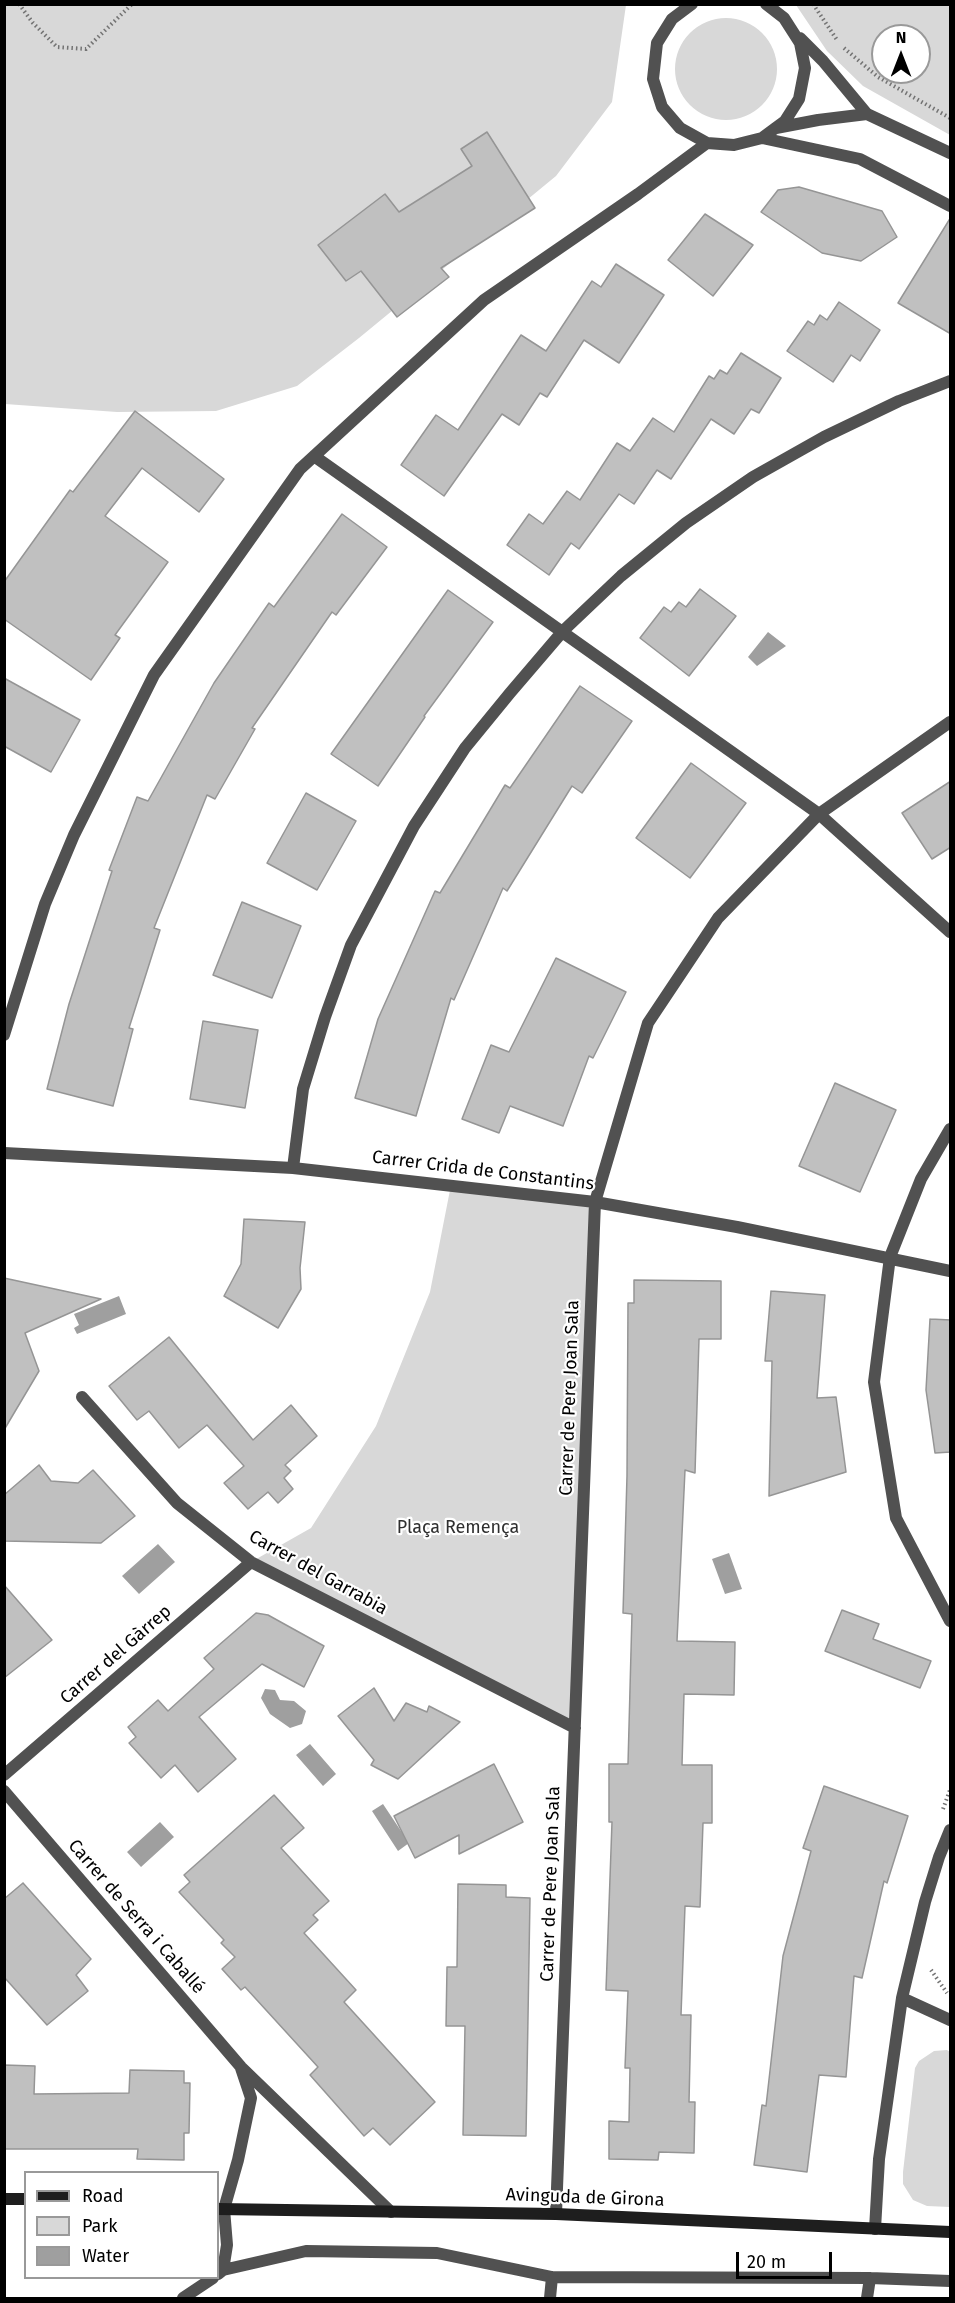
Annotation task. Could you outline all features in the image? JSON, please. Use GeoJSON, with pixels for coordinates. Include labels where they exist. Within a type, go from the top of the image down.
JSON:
{"type":"FeatureCollection","features":[{"type":"Feature","properties":{"kind":"main road"},"geometry":{"type":"LineString","coordinates":[[4,2199],[24,2199]]}},
{"type":"Feature","properties":{"kind":"main road","name":"Avinguda de Girona"},"geometry":{"type":"LineString","coordinates":[[221,2209],[556,2214],[951,2232]]}},
{"type":"Feature","properties":{"kind":"street"},"geometry":{"type":"LineString","coordinates":[[692,4],[672,19],[657,43],[653,79],[662,107],[680,128],[707,143],[735,145],[762,138],[775,129],[785,121],[799,99],[805,68],[800,43],[784,18],[766,4]]}},
{"type":"Feature","properties":{"kind":"street"},"geometry":{"type":"LineString","coordinates":[[792,29],[823,61],[867,114],[951,153]]}},
{"type":"Feature","properties":{"kind":"street"},"geometry":{"type":"LineString","coordinates":[[775,129],[818,120],[867,114]]}},
{"type":"Feature","properties":{"kind":"street"},"geometry":{"type":"LineString","coordinates":[[762,138],[860,159],[951,206]]}},
{"type":"Feature","properties":{"kind":"street"},"geometry":{"type":"LineString","coordinates":[[4,1035],[45,904],[74,835],[154,675],[300,469],[484,300],[638,194],[707,143]]}},
{"type":"Feature","properties":{"kind":"street"},"geometry":{"type":"LineString","coordinates":[[292,1168],[303,1089],[325,1017],[351,945],[414,826],[465,748],[563,632],[621,576],[686,523],[753,477],[824,437],[899,401],[951,381]]}},
{"type":"Feature","properties":{"kind":"street"},"geometry":{"type":"LineString","coordinates":[[314,456],[819,814],[951,932]]}},
{"type":"Feature","properties":{"kind":"street","name":"Carrer de Pere Joan Sala"},"geometry":{"type":"LineString","coordinates":[[556,2214],[595,1202],[648,1023],[718,918],[819,814],[951,722]]}},
{"type":"Feature","properties":{"kind":"street"},"geometry":{"type":"LineString","coordinates":[[951,1129],[921,1179],[890,1257],[874,1382],[896,1518],[951,1621]]}},
{"type":"Feature","properties":{"kind":"street","name":"Carrer Crida de Constantins"},"geometry":{"type":"LineString","coordinates":[[4,1153],[292,1168],[595,1202],[737,1227],[951,1271]]}},
{"type":"Feature","properties":{"kind":"street","name":"Carrer del Garrabia"},"geometry":{"type":"LineString","coordinates":[[82,1397],[177,1503],[251,1562],[575,1728]]}},
{"type":"Feature","properties":{"kind":"street","name":"Carrer del Gàrrep"},"geometry":{"type":"LineString","coordinates":[[4,1775],[251,1562]]}},
{"type":"Feature","properties":{"kind":"street","name":"Carrer de Serra i Caballé"},"geometry":{"type":"LineString","coordinates":[[4,1791],[241,2067],[391,2212]]}},
{"type":"Feature","properties":{"kind":"street"},"geometry":{"type":"LineString","coordinates":[[874,2229],[879,2159],[902,1998],[925,1902],[939,1857],[951,1830]]}},
{"type":"Feature","properties":{"kind":"street"},"geometry":{"type":"LineString","coordinates":[[902,1998],[951,2020]]}},
{"type":"Feature","properties":{"kind":"street","name":"Carrer de Serra i Caballé"},"geometry":{"type":"LineString","coordinates":[[221,2209],[238,2160],[251,2098],[241,2067]]}},
{"type":"Feature","properties":{"kind":"street"},"geometry":{"type":"LineString","coordinates":[[219,2271],[227,2245],[221,2209]]}},
{"type":"Feature","properties":{"kind":"street"},"geometry":{"type":"LineString","coordinates":[[219,2274],[306,2251],[437,2253],[552,2277],[870,2278],[951,2281]]}},
{"type":"Feature","properties":{"kind":"street"},"geometry":{"type":"LineString","coordinates":[[550,2298],[552,2277]]}},
{"type":"Feature","properties":{"kind":"street"},"geometry":{"type":"LineString","coordinates":[[867,2298],[870,2278]]}},
{"type":"Feature","properties":{"kind":"street"},"geometry":{"type":"LineString","coordinates":[[183,2298],[211,2279]]}},
{"type":"Feature","properties":{"kind":"path"},"geometry":{"type":"LineString","coordinates":[[19,4],[33,23],[57,47],[86,49],[132,4]]}},
{"type":"Feature","properties":{"kind":"path"},"geometry":{"type":"LineString","coordinates":[[813,4],[839,44],[878,77],[951,118]]}},
{"type":"Feature","properties":{"kind":"green space"},"geometry":{"type":"Polygon","coordinates":[[[4,5],[626,5],[612,102],[556,176],[359,338],[297,386],[216,411],[117,412],[5,404],[4,5]]]}},
{"type":"Feature","properties":{"kind":"green space"},"geometry":{"type":"Polygon","coordinates":[[[796,5],[950,5],[950,135],[863,86],[827,51],[796,5]]]}},
{"type":"Feature","properties":{"kind":"green space"},"geometry":{"type":"Polygon","coordinates":[[[726,18],[746,22],[762,33],[773,49],[777,69],[773,89],[762,105],[746,116],[726,120],[706,116],[690,105],[679,89],[675,69],[679,49],[690,33],[706,22],[726,18]]]}},
{"type":"Feature","properties":{"kind":"green space","name":"Plaça Remença"},"geometry":{"type":"Polygon","coordinates":[[[451,1185],[595,1202],[575,1728],[251,1562],[311,1528],[376,1426],[430,1292],[451,1185]]]}},
{"type":"Feature","properties":{"kind":"green space"},"geometry":{"type":"Polygon","coordinates":[[[947,2050],[950,2052],[950,2207],[927,2206],[913,2200],[903,2184],[915,2068],[919,2061],[934,2051],[947,2050]]]}},
{"type":"Feature","properties":{"kind":"water"},"geometry":{"type":"Polygon","coordinates":[[[768,632],[786,646],[757,666],[748,657],[768,632]]]}},
{"type":"Feature","properties":{"kind":"water"},"geometry":{"type":"Polygon","coordinates":[[[119,1296],[126,1314],[77,1334],[74,1328],[79,1325],[74,1314],[119,1296]]]}},
{"type":"Feature","properties":{"kind":"water"},"geometry":{"type":"Polygon","coordinates":[[[158,1544],[175,1562],[139,1594],[122,1576],[158,1544]]]}},
{"type":"Feature","properties":{"kind":"water"},"geometry":{"type":"Polygon","coordinates":[[[729,1553],[742,1589],[725,1594],[712,1559],[729,1553]]]}},
{"type":"Feature","properties":{"kind":"water"},"geometry":{"type":"Polygon","coordinates":[[[265,1689],[275,1690],[280,1700],[294,1701],[306,1711],[302,1724],[290,1728],[270,1714],[261,1698],[265,1689]]]}},
{"type":"Feature","properties":{"kind":"water"},"geometry":{"type":"Polygon","coordinates":[[[310,1744],[336,1774],[323,1786],[296,1755],[310,1744]]]}},
{"type":"Feature","properties":{"kind":"water"},"geometry":{"type":"Polygon","coordinates":[[[383,1804],[409,1843],[398,1851],[372,1811],[383,1804]]]}},
{"type":"Feature","properties":{"kind":"water"},"geometry":{"type":"Polygon","coordinates":[[[160,1822],[174,1837],[141,1867],[127,1852],[160,1822]]]}},
{"type":"Feature","properties":{"kind":"building"},"geometry":{"type":"Polygon","coordinates":[[[487,132],[535,208],[441,268],[449,277],[397,317],[361,271],[346,281],[318,245],[385,194],[399,212],[472,166],[461,149],[487,132]]]}},
{"type":"Feature","properties":{"kind":"building"},"geometry":{"type":"Polygon","coordinates":[[[799,187],[882,211],[897,237],[861,261],[822,253],[761,212],[778,190],[799,187]]]}},
{"type":"Feature","properties":{"kind":"building"},"geometry":{"type":"Polygon","coordinates":[[[705,214],[753,245],[713,296],[668,260],[705,214]]]}},
{"type":"Feature","properties":{"kind":"building"},"geometry":{"type":"Polygon","coordinates":[[[951,217],[951,334],[898,303],[951,217]]]}},
{"type":"Feature","properties":{"kind":"building"},"geometry":{"type":"Polygon","coordinates":[[[616,264],[664,295],[619,363],[584,340],[547,397],[540,393],[519,425],[502,414],[444,496],[401,465],[436,415],[458,430],[521,335],[546,351],[592,281],[601,287],[616,264]]]}},
{"type":"Feature","properties":{"kind":"building"},"geometry":{"type":"Polygon","coordinates":[[[839,302],[880,330],[860,361],[851,355],[833,382],[787,351],[808,321],[814,325],[820,315],[827,320],[839,302]]]}},
{"type":"Feature","properties":{"kind":"building"},"geometry":{"type":"Polygon","coordinates":[[[741,353],[781,378],[759,413],[751,409],[734,434],[711,419],[671,479],[657,470],[634,504],[619,494],[579,549],[571,543],[549,575],[507,545],[529,514],[543,524],[567,491],[580,500],[617,443],[630,451],[653,418],[674,432],[709,376],[714,379],[720,370],[727,374],[741,353]]]}},
{"type":"Feature","properties":{"kind":"building"},"geometry":{"type":"Polygon","coordinates":[[[135,411],[224,479],[199,512],[142,468],[105,516],[168,562],[115,635],[120,638],[91,680],[4,619],[4,582],[70,490],[73,492],[135,411]]]}},
{"type":"Feature","properties":{"kind":"building"},"geometry":{"type":"Polygon","coordinates":[[[342,514],[387,547],[336,615],[332,612],[252,728],[255,729],[215,799],[207,795],[154,928],[160,930],[129,1028],[133,1029],[113,1106],[47,1089],[69,1004],[112,871],[109,870],[137,797],[148,801],[214,683],[269,603],[274,607],[342,514]]]}},
{"type":"Feature","properties":{"kind":"building"},"geometry":{"type":"Polygon","coordinates":[[[700,589],[736,616],[689,676],[640,638],[664,607],[671,612],[679,602],[686,607],[700,589]]]}},
{"type":"Feature","properties":{"kind":"building"},"geometry":{"type":"Polygon","coordinates":[[[448,590],[493,622],[424,716],[378,786],[331,754],[448,590]]]}},
{"type":"Feature","properties":{"kind":"building"},"geometry":{"type":"Polygon","coordinates":[[[4,678],[80,720],[51,772],[4,746],[4,678]]]}},
{"type":"Feature","properties":{"kind":"building"},"geometry":{"type":"Polygon","coordinates":[[[580,686],[632,721],[582,793],[572,786],[507,891],[503,888],[454,1000],[451,998],[416,1116],[355,1098],[378,1019],[435,891],[440,893],[505,785],[510,788],[580,686]]]}},
{"type":"Feature","properties":{"kind":"building"},"geometry":{"type":"Polygon","coordinates":[[[691,763],[746,803],[690,878],[636,838],[691,763]]]}},
{"type":"Feature","properties":{"kind":"building"},"geometry":{"type":"Polygon","coordinates":[[[951,781],[951,847],[932,859],[902,813],[951,781]]]}},
{"type":"Feature","properties":{"kind":"building"},"geometry":{"type":"Polygon","coordinates":[[[306,793],[356,821],[317,890],[267,863],[306,793]]]}},
{"type":"Feature","properties":{"kind":"building"},"geometry":{"type":"Polygon","coordinates":[[[242,902],[301,926],[272,998],[213,975],[242,902]]]}},
{"type":"Feature","properties":{"kind":"building"},"geometry":{"type":"Polygon","coordinates":[[[556,958],[626,992],[593,1058],[589,1056],[563,1126],[510,1106],[499,1133],[462,1119],[491,1045],[509,1052],[556,958]]]}},
{"type":"Feature","properties":{"kind":"building"},"geometry":{"type":"Polygon","coordinates":[[[203,1021],[258,1030],[245,1108],[190,1099],[203,1021]]]}},
{"type":"Feature","properties":{"kind":"building"},"geometry":{"type":"Polygon","coordinates":[[[835,1083],[896,1110],[860,1192],[799,1166],[835,1083]]]}},
{"type":"Feature","properties":{"kind":"building"},"geometry":{"type":"Polygon","coordinates":[[[244,1219],[305,1222],[300,1268],[301,1289],[278,1328],[224,1296],[241,1264],[244,1219]]]}},
{"type":"Feature","properties":{"kind":"building"},"geometry":{"type":"Polygon","coordinates":[[[4,1278],[101,1299],[25,1333],[39,1371],[4,1430],[4,1278]]]}},
{"type":"Feature","properties":{"kind":"building"},"geometry":{"type":"Polygon","coordinates":[[[634,1280],[721,1281],[721,1339],[699,1339],[695,1473],[685,1470],[677,1641],[735,1642],[734,1695],[684,1694],[682,1765],[712,1765],[712,1823],[703,1823],[700,1907],[685,1906],[681,2015],[691,2015],[689,2102],[695,2102],[694,2153],[659,2152],[658,2160],[609,2159],[609,2121],[629,2122],[630,2068],[625,2068],[628,1991],[606,1990],[612,1822],[609,1822],[609,1764],[628,1764],[632,1614],[623,1613],[628,1303],[634,1303],[634,1280]]]}},
{"type":"Feature","properties":{"kind":"building"},"geometry":{"type":"Polygon","coordinates":[[[771,1291],[825,1295],[817,1398],[836,1397],[846,1472],[769,1496],[772,1361],[765,1361],[771,1291]]]}},
{"type":"Feature","properties":{"kind":"building"},"geometry":{"type":"Polygon","coordinates":[[[930,1319],[951,1320],[951,1452],[935,1453],[926,1390],[930,1319]]]}},
{"type":"Feature","properties":{"kind":"building"},"geometry":{"type":"Polygon","coordinates":[[[169,1337],[253,1440],[291,1405],[317,1436],[285,1465],[291,1471],[284,1478],[293,1489],[278,1503],[268,1492],[248,1509],[224,1483],[244,1466],[207,1425],[179,1448],[149,1411],[137,1420],[109,1386],[169,1337]]]}},
{"type":"Feature","properties":{"kind":"building"},"geometry":{"type":"Polygon","coordinates":[[[39,1465],[51,1481],[78,1483],[93,1470],[135,1516],[101,1543],[4,1541],[4,1495],[39,1465]]]}},
{"type":"Feature","properties":{"kind":"building"},"geometry":{"type":"Polygon","coordinates":[[[4,1585],[52,1640],[4,1678],[4,1585]]]}},
{"type":"Feature","properties":{"kind":"building"},"geometry":{"type":"Polygon","coordinates":[[[842,1610],[879,1624],[873,1639],[931,1661],[920,1688],[825,1651],[842,1610]]]}},
{"type":"Feature","properties":{"kind":"building"},"geometry":{"type":"Polygon","coordinates":[[[256,1613],[268,1615],[324,1646],[304,1687],[262,1664],[199,1717],[236,1759],[198,1792],[175,1765],[161,1778],[129,1743],[136,1737],[128,1727],[158,1700],[168,1711],[214,1669],[204,1658],[256,1613]]]}},
{"type":"Feature","properties":{"kind":"building"},"geometry":{"type":"Polygon","coordinates":[[[374,1688],[394,1721],[406,1703],[427,1712],[429,1706],[460,1722],[398,1779],[371,1765],[374,1760],[338,1716],[374,1688]]]}},
{"type":"Feature","properties":{"kind":"building"},"geometry":{"type":"Polygon","coordinates":[[[494,1764],[523,1822],[459,1854],[459,1835],[415,1858],[394,1816],[494,1764]]]}},
{"type":"Feature","properties":{"kind":"building"},"geometry":{"type":"Polygon","coordinates":[[[824,1786],[908,1816],[887,1883],[884,1881],[862,1978],[854,1976],[846,2077],[819,2075],[807,2172],[754,2165],[762,2105],[766,2106],[783,1956],[811,1851],[803,1848],[824,1786]]]}},
{"type":"Feature","properties":{"kind":"building"},"geometry":{"type":"Polygon","coordinates":[[[274,1795],[304,1828],[281,1848],[329,1901],[313,1915],[318,1920],[304,1933],[356,1990],[344,2002],[435,2102],[390,2145],[373,2128],[364,2136],[310,2075],[318,2067],[245,1987],[241,1990],[222,1969],[235,1957],[221,1943],[224,1940],[179,1892],[190,1882],[184,1875],[274,1795]]]}},
{"type":"Feature","properties":{"kind":"building"},"geometry":{"type":"Polygon","coordinates":[[[23,1883],[91,1959],[76,1975],[88,1991],[47,2025],[4,1977],[4,1899],[23,1883]]]}},
{"type":"Feature","properties":{"kind":"building"},"geometry":{"type":"Polygon","coordinates":[[[458,1884],[506,1885],[506,1897],[530,1898],[526,2136],[463,2135],[465,2026],[446,2026],[447,1967],[457,1967],[458,1884]]]}},
{"type":"Feature","properties":{"kind":"building"},"geometry":{"type":"Polygon","coordinates":[[[4,2065],[35,2066],[34,2094],[129,2093],[130,2070],[184,2071],[184,2083],[190,2083],[189,2133],[184,2133],[184,2160],[137,2159],[138,2149],[4,2149],[4,2065]]]}}]}
